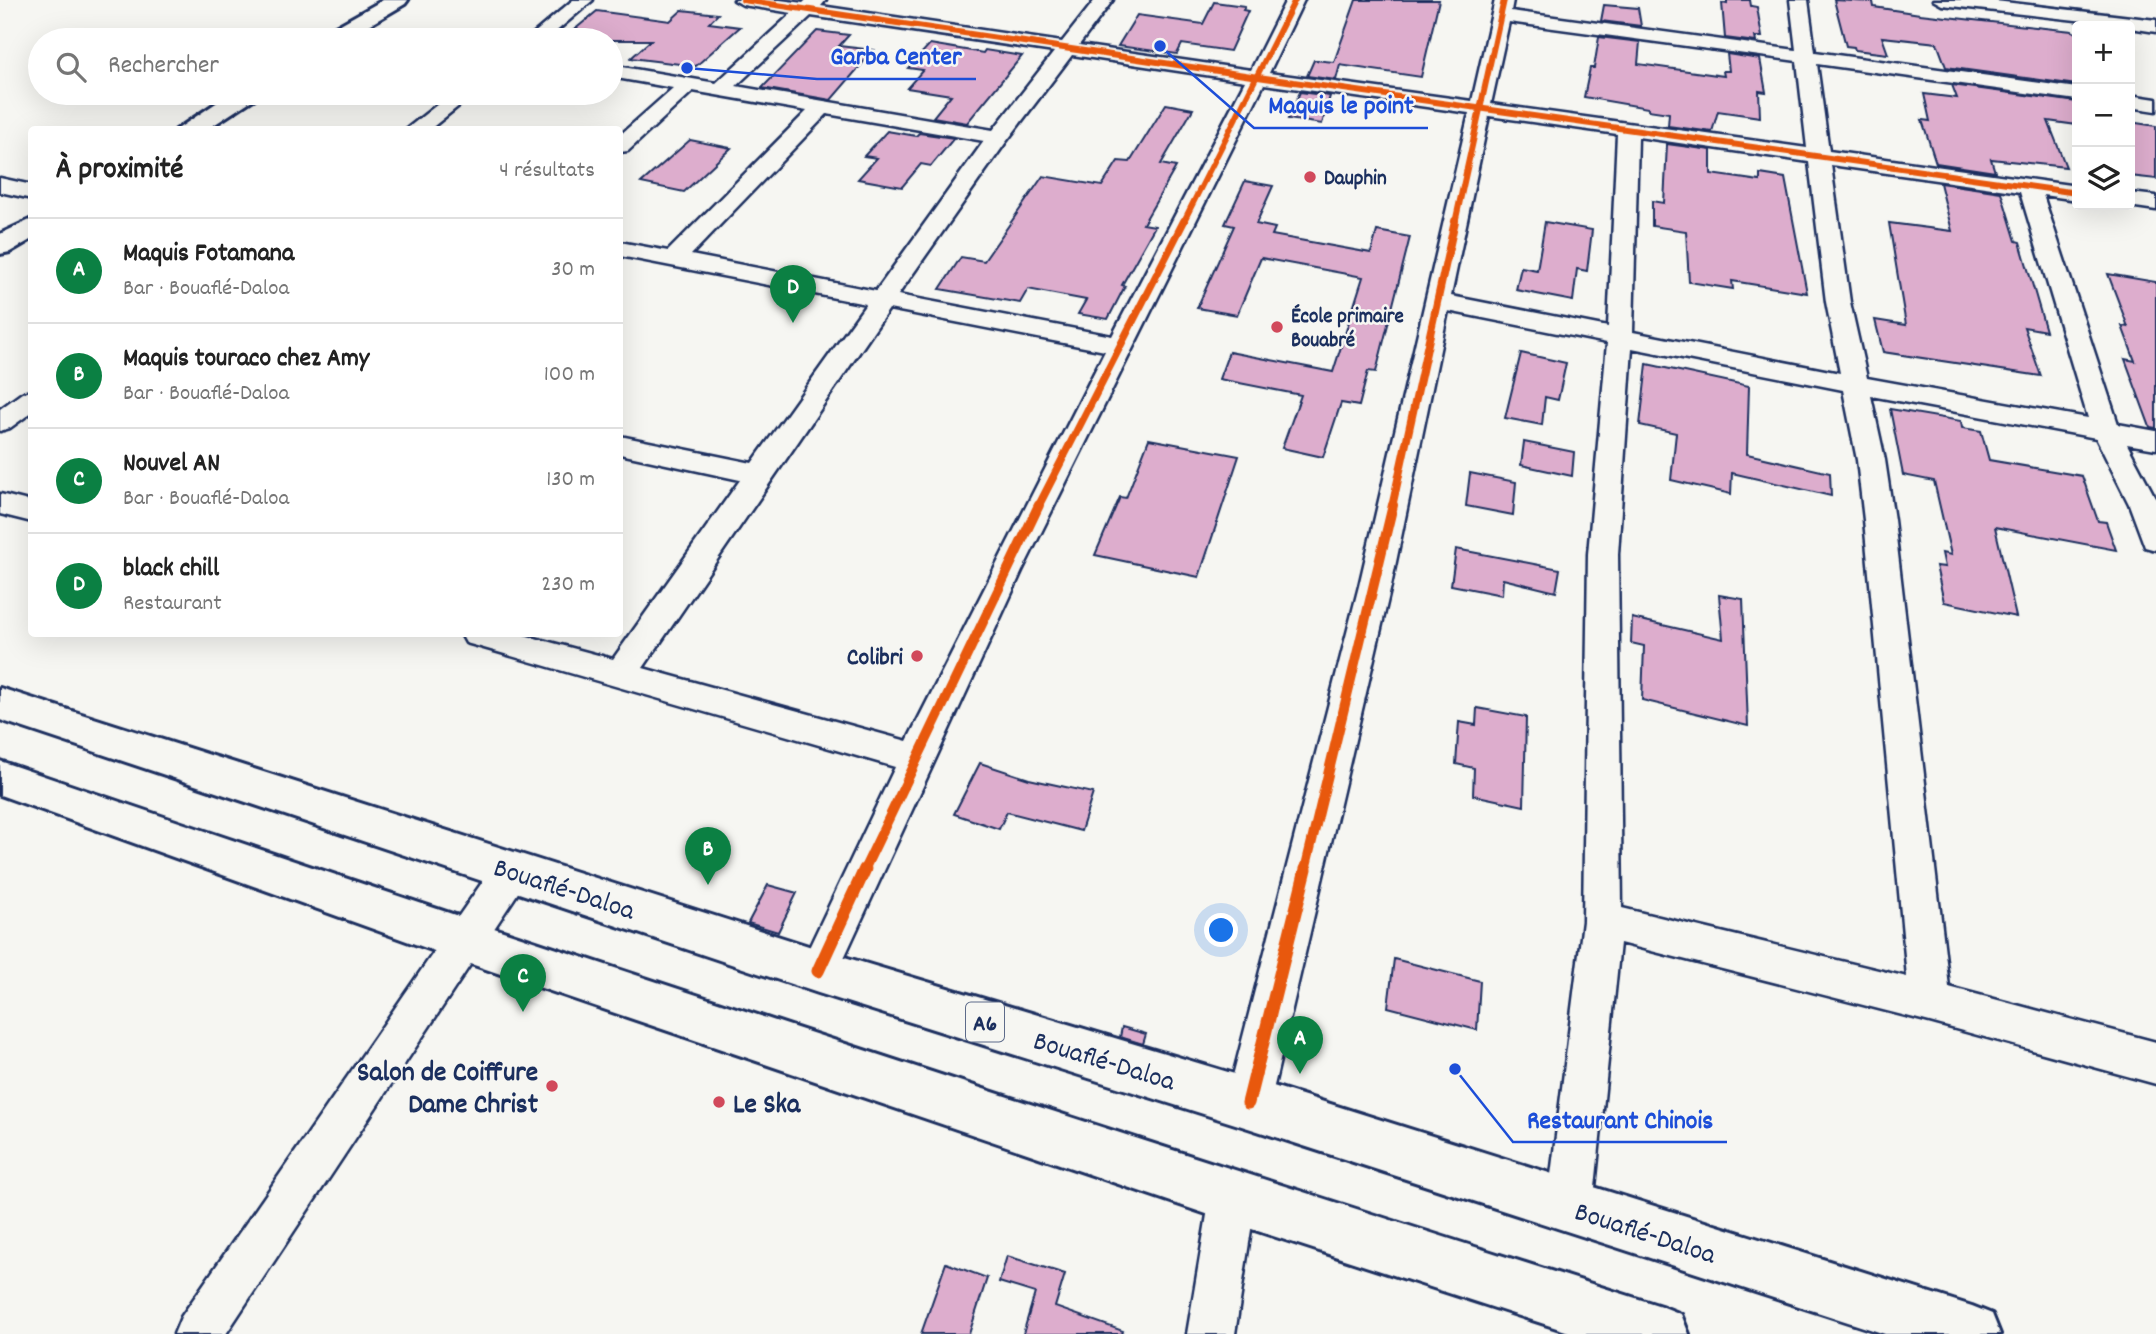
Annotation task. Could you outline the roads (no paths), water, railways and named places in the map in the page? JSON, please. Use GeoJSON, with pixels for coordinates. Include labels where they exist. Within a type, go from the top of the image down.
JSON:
{"type":"FeatureCollection","features":[{"type":"Feature","properties":{"kind":"main road"},"geometry":{"type":"LineString","coordinates":[[350,28],[398,0]]}},
{"type":"Feature","properties":{"kind":"main road"},"geometry":{"type":"LineString","coordinates":[[194,126],[228,105]]}},
{"type":"Feature","properties":{"kind":"main road"},"geometry":{"type":"LineString","coordinates":[[0,246],[28,229]]}},
{"type":"Feature","properties":{"kind":"main road","name":"Bouaflé-Daloa"},"geometry":{"type":"LineString","coordinates":[[0,704],[818,971],[1248,1103],[1972,1334]]}},
{"type":"Feature","properties":{"kind":"main road"},"geometry":{"type":"LineString","coordinates":[[0,778],[465,941],[1233,1196],[1661,1334]]}},
{"type":"Feature","properties":{"kind":"street"},"geometry":{"type":"LineString","coordinates":[[550,28],[584,0]]}},
{"type":"Feature","properties":{"kind":"street"},"geometry":{"type":"LineString","coordinates":[[743,0],[811,5],[1064,48],[1258,77],[2072,191]]}},
{"type":"Feature","properties":{"kind":"street"},"geometry":{"type":"LineString","coordinates":[[620,676],[883,299],[1064,48],[1104,0]]}},
{"type":"Feature","properties":{"kind":"street"},"geometry":{"type":"LineString","coordinates":[[818,971],[915,758],[1295,0]]}},
{"type":"Feature","properties":{"kind":"street"},"geometry":{"type":"LineString","coordinates":[[1799,0],[1838,302],[1871,460],[1879,520],[1930,1002]]}},
{"type":"Feature","properties":{"kind":"street"},"geometry":{"type":"LineString","coordinates":[[1942,0],[2001,3],[2155,27]]}},
{"type":"Feature","properties":{"kind":"street"},"geometry":{"type":"LineString","coordinates":[[720,90],[811,5]]}},
{"type":"Feature","properties":{"kind":"street"},"geometry":{"type":"LineString","coordinates":[[1248,1103],[1375,586],[1503,7],[1807,57],[2072,93]]}},
{"type":"Feature","properties":{"kind":"street"},"geometry":{"type":"LineString","coordinates":[[2141,8],[2155,27]]}},
{"type":"Feature","properties":{"kind":"street"},"geometry":{"type":"LineString","coordinates":[[623,73],[999,137]]}},
{"type":"Feature","properties":{"kind":"street"},"geometry":{"type":"LineString","coordinates":[[623,143],[689,84]]}},
{"type":"Feature","properties":{"kind":"street"},"geometry":{"type":"LineString","coordinates":[[2135,102],[2156,105]]}},
{"type":"Feature","properties":{"kind":"street"},"geometry":{"type":"LineString","coordinates":[[420,126],[449,105]]}},
{"type":"Feature","properties":{"kind":"street"},"geometry":{"type":"LineString","coordinates":[[674,259],[822,107]]}},
{"type":"Feature","properties":{"kind":"street"},"geometry":{"type":"LineString","coordinates":[[1570,1207],[1604,921],[1603,554],[1620,337],[1628,129]]}},
{"type":"Feature","properties":{"kind":"street"},"geometry":{"type":"LineString","coordinates":[[0,185],[28,191]]}},
{"type":"Feature","properties":{"kind":"street"},"geometry":{"type":"LineString","coordinates":[[2029,186],[2106,431],[2144,504],[2156,539]]}},
{"type":"Feature","properties":{"kind":"street"},"geometry":{"type":"LineString","coordinates":[[2135,201],[2156,203]]}},
{"type":"Feature","properties":{"kind":"street"},"geometry":{"type":"LineString","coordinates":[[623,250],[1121,346]]}},
{"type":"Feature","properties":{"kind":"street"},"geometry":{"type":"LineString","coordinates":[[1437,301],[1853,384],[2156,440]]}},
{"type":"Feature","properties":{"kind":"street"},"geometry":{"type":"LineString","coordinates":[[0,422],[28,401]]}},
{"type":"Feature","properties":{"kind":"street"},"geometry":{"type":"LineString","coordinates":[[623,446],[759,474]]}},
{"type":"Feature","properties":{"kind":"street"},"geometry":{"type":"LineString","coordinates":[[0,504],[28,511]]}},
{"type":"Feature","properties":{"kind":"street"},"geometry":{"type":"LineString","coordinates":[[487,637],[915,758]]}},
{"type":"Feature","properties":{"kind":"street"},"geometry":{"type":"LineString","coordinates":[[198,1334],[512,870]]}},
{"type":"Feature","properties":{"kind":"street"},"geometry":{"type":"LineString","coordinates":[[1604,921],[1930,1002],[2156,1063]]}},
{"type":"Feature","properties":{"kind":"street"},"geometry":{"type":"LineString","coordinates":[[1211,1334],[1233,1196]]}},
{"type":"Feature","properties":{"kind":"place","name":"Maquis le point"},"geometry":{"type":"Point","coordinates":[1160,46]}},
{"type":"Feature","properties":{"kind":"place","name":"Garba Center"},"geometry":{"type":"Point","coordinates":[687,68]}},
{"type":"Feature","properties":{"kind":"place","name":"Dauphin"},"geometry":{"type":"Point","coordinates":[1310,177]}},
{"type":"Feature","properties":{"kind":"place","name":"black chill"},"geometry":{"type":"Point","coordinates":[793,323]}},
{"type":"Feature","properties":{"kind":"place","name":"École primaire Bouabré"},"geometry":{"type":"Point","coordinates":[1277,327]}},
{"type":"Feature","properties":{"kind":"place","name":"Colibri"},"geometry":{"type":"Point","coordinates":[917,656]}},
{"type":"Feature","properties":{"kind":"place","name":"Maquis touraco chez Amy"},"geometry":{"type":"Point","coordinates":[708,885]}},
{"type":"Feature","properties":{"kind":"place","name":"Nouvel AN"},"geometry":{"type":"Point","coordinates":[523,1012]}},
{"type":"Feature","properties":{"kind":"place","name":"Restaurant Chinois"},"geometry":{"type":"Point","coordinates":[1455,1069]}},
{"type":"Feature","properties":{"kind":"place","name":"Maquis Fotamana"},"geometry":{"type":"Point","coordinates":[1300,1074]}},
{"type":"Feature","properties":{"kind":"place","name":"Salon de Coiffure Dame Christ"},"geometry":{"type":"Point","coordinates":[552,1086]}},
{"type":"Feature","properties":{"kind":"place","name":"Le Ska"},"geometry":{"type":"Point","coordinates":[719,1102]}}]}
